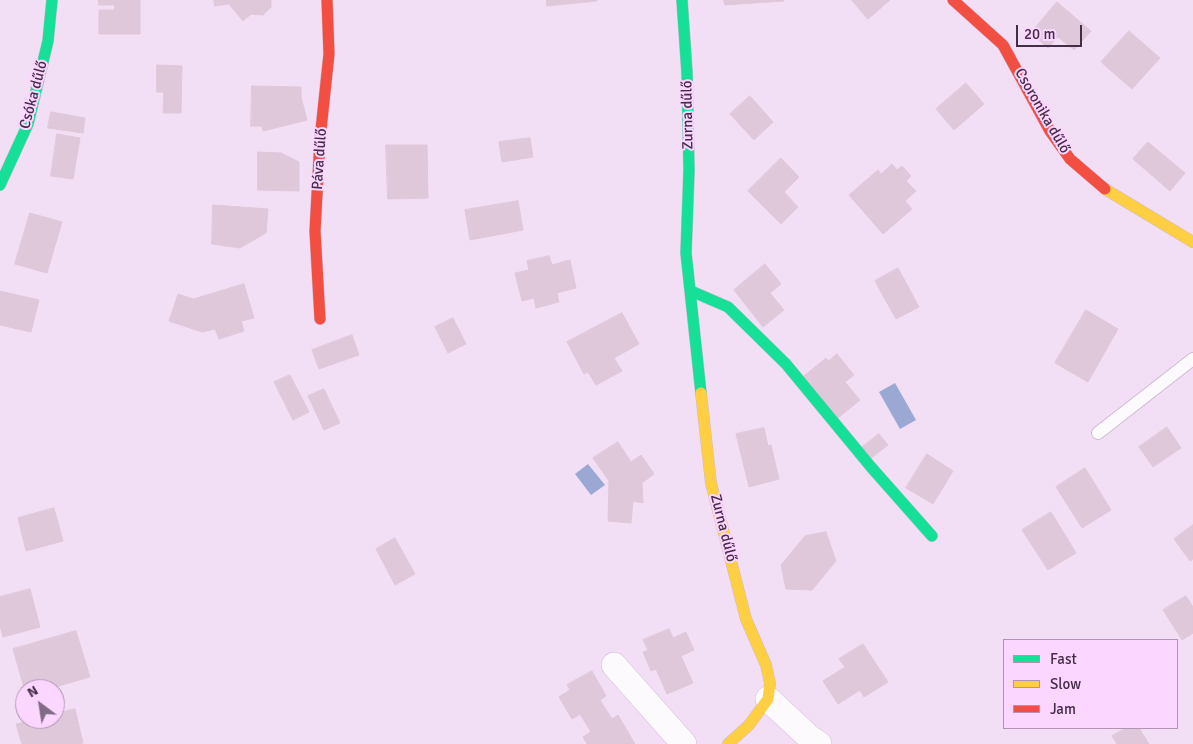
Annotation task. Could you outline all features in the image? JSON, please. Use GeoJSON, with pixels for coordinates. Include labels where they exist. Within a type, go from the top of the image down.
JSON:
{"type":"FeatureCollection","features":[{"type":"Feature","properties":{"kind":"street","name":"Csóka dűlő"},"geometry":{"type":"LineString","coordinates":[[0,185],[28,124],[48,41],[52,0]]}},
{"type":"Feature","properties":{"kind":"street","name":"Páva dűlő"},"geometry":{"type":"LineString","coordinates":[[320,319],[315,230],[320,139],[329,54],[327,0]]}},
{"type":"Feature","properties":{"kind":"street","name":"Zurna dűlő"},"geometry":{"type":"LineString","coordinates":[[682,0],[688,102],[689,170],[686,253],[711,483],[746,619],[766,665],[770,683],[768,699]]}},
{"type":"Feature","properties":{"kind":"street","name":"Csoronika dűlő"},"geometry":{"type":"LineString","coordinates":[[953,0],[1003,45],[1050,131],[1070,159],[1108,192],[1193,242]]}},
{"type":"Feature","properties":{"kind":"street"},"geometry":{"type":"LineString","coordinates":[[691,291],[728,307],[786,364],[871,467],[932,536]]}},
{"type":"Feature","properties":{"kind":"street"},"geometry":{"type":"LineString","coordinates":[[614,665],[684,744]]}},
{"type":"Feature","properties":{"kind":"street"},"geometry":{"type":"LineString","coordinates":[[728,744],[749,726],[768,699],[819,744]]}},
{"type":"Feature","properties":{"kind":"lane"},"geometry":{"type":"LineString","coordinates":[[1098,433],[1193,359]]}},
{"type":"Feature","properties":{"kind":"water"},"geometry":{"type":"Polygon","coordinates":[[[895,383],[916,420],[900,429],[879,392],[895,383]]]}},
{"type":"Feature","properties":{"kind":"water"},"geometry":{"type":"Polygon","coordinates":[[[588,464],[605,485],[591,495],[575,474],[588,464]]]}},
{"type":"Feature","properties":{"kind":"building"},"geometry":{"type":"Polygon","coordinates":[[[99,0],[140,0],[140,34],[99,34],[99,10],[114,10],[115,5],[99,5],[99,0]]]}},
{"type":"Feature","properties":{"kind":"building"},"geometry":{"type":"Polygon","coordinates":[[[214,0],[271,0],[271,7],[263,15],[251,14],[243,21],[229,4],[215,6],[214,0]]]}},
{"type":"Feature","properties":{"kind":"building"},"geometry":{"type":"Polygon","coordinates":[[[547,0],[597,0],[597,1],[547,6],[547,0]]]}},
{"type":"Feature","properties":{"kind":"building"},"geometry":{"type":"Polygon","coordinates":[[[724,0],[784,0],[784,1],[725,5],[724,0]]]}},
{"type":"Feature","properties":{"kind":"building"},"geometry":{"type":"Polygon","coordinates":[[[852,0],[890,0],[868,19],[852,0]]]}},
{"type":"Feature","properties":{"kind":"building"},"geometry":{"type":"Polygon","coordinates":[[[1057,2],[1091,31],[1074,50],[1058,37],[1048,48],[1031,33],[1057,2]]]}},
{"type":"Feature","properties":{"kind":"building"},"geometry":{"type":"Polygon","coordinates":[[[1129,31],[1160,58],[1132,89],[1101,62],[1129,31]]]}},
{"type":"Feature","properties":{"kind":"building"},"geometry":{"type":"Polygon","coordinates":[[[157,65],[182,66],[181,113],[163,113],[164,92],[157,92],[157,65]]]}},
{"type":"Feature","properties":{"kind":"building"},"geometry":{"type":"Polygon","coordinates":[[[966,83],[984,104],[954,130],[936,109],[966,83]]]}},
{"type":"Feature","properties":{"kind":"building"},"geometry":{"type":"Polygon","coordinates":[[[252,86],[301,87],[301,97],[307,120],[263,131],[262,126],[251,126],[252,86]]]}},
{"type":"Feature","properties":{"kind":"building"},"geometry":{"type":"Polygon","coordinates":[[[750,96],[773,122],[754,140],[730,114],[750,96]]]}},
{"type":"Feature","properties":{"kind":"building"},"geometry":{"type":"Polygon","coordinates":[[[51,112],[85,118],[83,133],[48,128],[51,112]]]}},
{"type":"Feature","properties":{"kind":"building"},"geometry":{"type":"Polygon","coordinates":[[[57,134],[80,138],[73,179],[51,176],[57,134]]]}},
{"type":"Feature","properties":{"kind":"building"},"geometry":{"type":"Polygon","coordinates":[[[530,138],[533,157],[502,162],[499,142],[530,138]]]}},
{"type":"Feature","properties":{"kind":"building"},"geometry":{"type":"Polygon","coordinates":[[[1148,142],[1185,173],[1170,191],[1133,159],[1148,142]]]}},
{"type":"Feature","properties":{"kind":"building"},"geometry":{"type":"Polygon","coordinates":[[[386,145],[427,145],[428,198],[388,199],[386,145]]]}},
{"type":"Feature","properties":{"kind":"building"},"geometry":{"type":"Polygon","coordinates":[[[258,152],[281,153],[299,162],[299,191],[258,190],[258,152]]]}},
{"type":"Feature","properties":{"kind":"building"},"geometry":{"type":"Polygon","coordinates":[[[781,158],[799,177],[784,192],[798,207],[781,224],[748,191],[781,158]]]}},
{"type":"Feature","properties":{"kind":"building"},"geometry":{"type":"Polygon","coordinates":[[[892,164],[897,170],[902,166],[911,176],[906,181],[916,191],[905,201],[912,209],[883,234],[849,195],[878,170],[881,174],[892,164]]]}},
{"type":"Feature","properties":{"kind":"building"},"geometry":{"type":"Polygon","coordinates":[[[518,201],[523,230],[470,240],[465,210],[518,201]]]}},
{"type":"Feature","properties":{"kind":"building"},"geometry":{"type":"Polygon","coordinates":[[[213,205],[268,209],[266,233],[240,248],[212,244],[213,205]]]}},
{"type":"Feature","properties":{"kind":"building"},"geometry":{"type":"Polygon","coordinates":[[[30,213],[62,222],[47,273],[15,264],[30,213]]]}},
{"type":"Feature","properties":{"kind":"building"},"geometry":{"type":"Polygon","coordinates":[[[549,256],[552,265],[570,260],[576,288],[557,293],[559,302],[536,308],[534,298],[522,301],[515,273],[529,270],[527,261],[549,256]]]}},
{"type":"Feature","properties":{"kind":"building"},"geometry":{"type":"Polygon","coordinates":[[[765,264],[781,284],[770,293],[784,310],[763,327],[734,290],[765,264]]]}},
{"type":"Feature","properties":{"kind":"building"},"geometry":{"type":"Polygon","coordinates":[[[898,268],[919,307],[896,319],[875,281],[898,268]]]}},
{"type":"Feature","properties":{"kind":"building"},"geometry":{"type":"Polygon","coordinates":[[[244,284],[254,318],[241,321],[244,331],[219,339],[215,329],[202,332],[169,321],[178,294],[193,299],[244,284]]]}},
{"type":"Feature","properties":{"kind":"building"},"geometry":{"type":"Polygon","coordinates":[[[0,291],[39,300],[31,332],[0,325],[0,291]]]}},
{"type":"Feature","properties":{"kind":"building"},"geometry":{"type":"Polygon","coordinates":[[[1086,310],[1118,329],[1088,382],[1055,363],[1086,310]]]}},
{"type":"Feature","properties":{"kind":"building"},"geometry":{"type":"Polygon","coordinates":[[[622,313],[639,344],[614,358],[622,371],[596,385],[588,372],[584,374],[567,342],[622,313]]]}},
{"type":"Feature","properties":{"kind":"building"},"geometry":{"type":"Polygon","coordinates":[[[453,318],[466,344],[448,353],[435,327],[453,318]]]}},
{"type":"Feature","properties":{"kind":"building"},"geometry":{"type":"Polygon","coordinates":[[[352,335],[359,355],[319,369],[312,350],[352,335]]]}},
{"type":"Feature","properties":{"kind":"building"},"geometry":{"type":"Polygon","coordinates":[[[837,354],[854,375],[845,382],[860,400],[838,418],[804,376],[826,358],[828,361],[837,354]]]}},
{"type":"Feature","properties":{"kind":"building"},"geometry":{"type":"Polygon","coordinates":[[[290,375],[309,412],[293,420],[274,382],[290,375]]]}},
{"type":"Feature","properties":{"kind":"building"},"geometry":{"type":"Polygon","coordinates":[[[324,389],[340,423],[324,430],[308,396],[324,389]]]}},
{"type":"Feature","properties":{"kind":"building"},"geometry":{"type":"Polygon","coordinates":[[[1167,427],[1181,448],[1153,467],[1139,447],[1167,427]]]}},
{"type":"Feature","properties":{"kind":"building"},"geometry":{"type":"Polygon","coordinates":[[[764,428],[768,446],[771,445],[779,479],[749,487],[736,434],[764,428]]]}},
{"type":"Feature","properties":{"kind":"building"},"geometry":{"type":"Polygon","coordinates":[[[879,434],[888,445],[870,459],[861,448],[879,434]]]}},
{"type":"Feature","properties":{"kind":"building"},"geometry":{"type":"Polygon","coordinates":[[[618,442],[631,462],[641,455],[654,474],[642,483],[643,503],[633,501],[631,523],[608,521],[609,481],[593,458],[618,442]]]}},
{"type":"Feature","properties":{"kind":"building"},"geometry":{"type":"Polygon","coordinates":[[[927,454],[953,471],[933,504],[906,488],[927,454]]]}},
{"type":"Feature","properties":{"kind":"building"},"geometry":{"type":"Polygon","coordinates":[[[1085,468],[1111,510],[1082,528],[1056,487],[1085,468]]]}},
{"type":"Feature","properties":{"kind":"building"},"geometry":{"type":"Polygon","coordinates":[[[54,508],[63,541],[26,551],[18,518],[54,508]]]}},
{"type":"Feature","properties":{"kind":"building"},"geometry":{"type":"Polygon","coordinates":[[[1051,512],[1076,553],[1048,570],[1022,530],[1051,512]]]}},
{"type":"Feature","properties":{"kind":"building"},"geometry":{"type":"Polygon","coordinates":[[[1193,525],[1193,559],[1190,561],[1174,539],[1193,525]]]}},
{"type":"Feature","properties":{"kind":"building"},"geometry":{"type":"Polygon","coordinates":[[[826,532],[836,561],[812,590],[786,589],[781,565],[805,536],[826,532]]]}},
{"type":"Feature","properties":{"kind":"building"},"geometry":{"type":"Polygon","coordinates":[[[395,538],[415,574],[395,585],[376,549],[395,538]]]}},
{"type":"Feature","properties":{"kind":"building"},"geometry":{"type":"Polygon","coordinates":[[[30,589],[40,627],[3,637],[0,625],[0,597],[30,589]]]}},
{"type":"Feature","properties":{"kind":"building"},"geometry":{"type":"Polygon","coordinates":[[[1186,596],[1193,607],[1193,633],[1182,640],[1163,610],[1186,596]]]}},
{"type":"Feature","properties":{"kind":"building"},"geometry":{"type":"Polygon","coordinates":[[[669,629],[673,638],[686,632],[694,650],[681,656],[693,683],[667,694],[656,669],[651,671],[643,652],[648,650],[643,640],[669,629]]]}},
{"type":"Feature","properties":{"kind":"building"},"geometry":{"type":"Polygon","coordinates":[[[76,631],[90,677],[65,684],[65,679],[22,679],[13,649],[76,631]]]}},
{"type":"Feature","properties":{"kind":"building"},"geometry":{"type":"Polygon","coordinates":[[[863,644],[888,682],[864,697],[860,690],[838,704],[823,681],[845,667],[839,659],[863,644]]]}},
{"type":"Feature","properties":{"kind":"building"},"geometry":{"type":"Polygon","coordinates":[[[592,671],[606,696],[600,700],[612,719],[618,715],[635,744],[587,744],[583,737],[591,732],[580,714],[572,719],[559,697],[570,690],[567,685],[592,671]]]}},
{"type":"Feature","properties":{"kind":"building"},"geometry":{"type":"Polygon","coordinates":[[[75,709],[83,743],[22,744],[18,729],[65,729],[65,712],[75,709]]]}},
{"type":"Feature","properties":{"kind":"building"},"geometry":{"type":"Polygon","coordinates":[[[1124,729],[1140,729],[1149,744],[1117,744],[1112,736],[1124,729]]]}},
{"type":"Feature","properties":{"kind":"traffic: fast"},"geometry":{"type":"LineString","coordinates":[[0,185],[28,124],[48,41],[52,0]]}},
{"type":"Feature","properties":{"kind":"traffic: fast"},"geometry":{"type":"LineString","coordinates":[[682,0],[687,73],[689,170],[686,253],[701,393]]}},
{"type":"Feature","properties":{"kind":"traffic: fast"},"geometry":{"type":"LineString","coordinates":[[691,291],[728,307],[786,364],[871,467],[932,536]]}},
{"type":"Feature","properties":{"kind":"traffic: slow"},"geometry":{"type":"LineString","coordinates":[[1105,189],[1193,242]]}},
{"type":"Feature","properties":{"kind":"traffic: slow"},"geometry":{"type":"LineString","coordinates":[[701,393],[711,483],[746,619],[766,665],[770,683],[768,699],[749,725],[728,744]]}},
{"type":"Feature","properties":{"kind":"traffic: jam"},"geometry":{"type":"LineString","coordinates":[[320,319],[315,231],[320,139],[329,54],[327,0]]}},
{"type":"Feature","properties":{"kind":"traffic: jam"},"geometry":{"type":"LineString","coordinates":[[953,0],[1003,45],[1050,131],[1070,159],[1105,189]]}}]}
